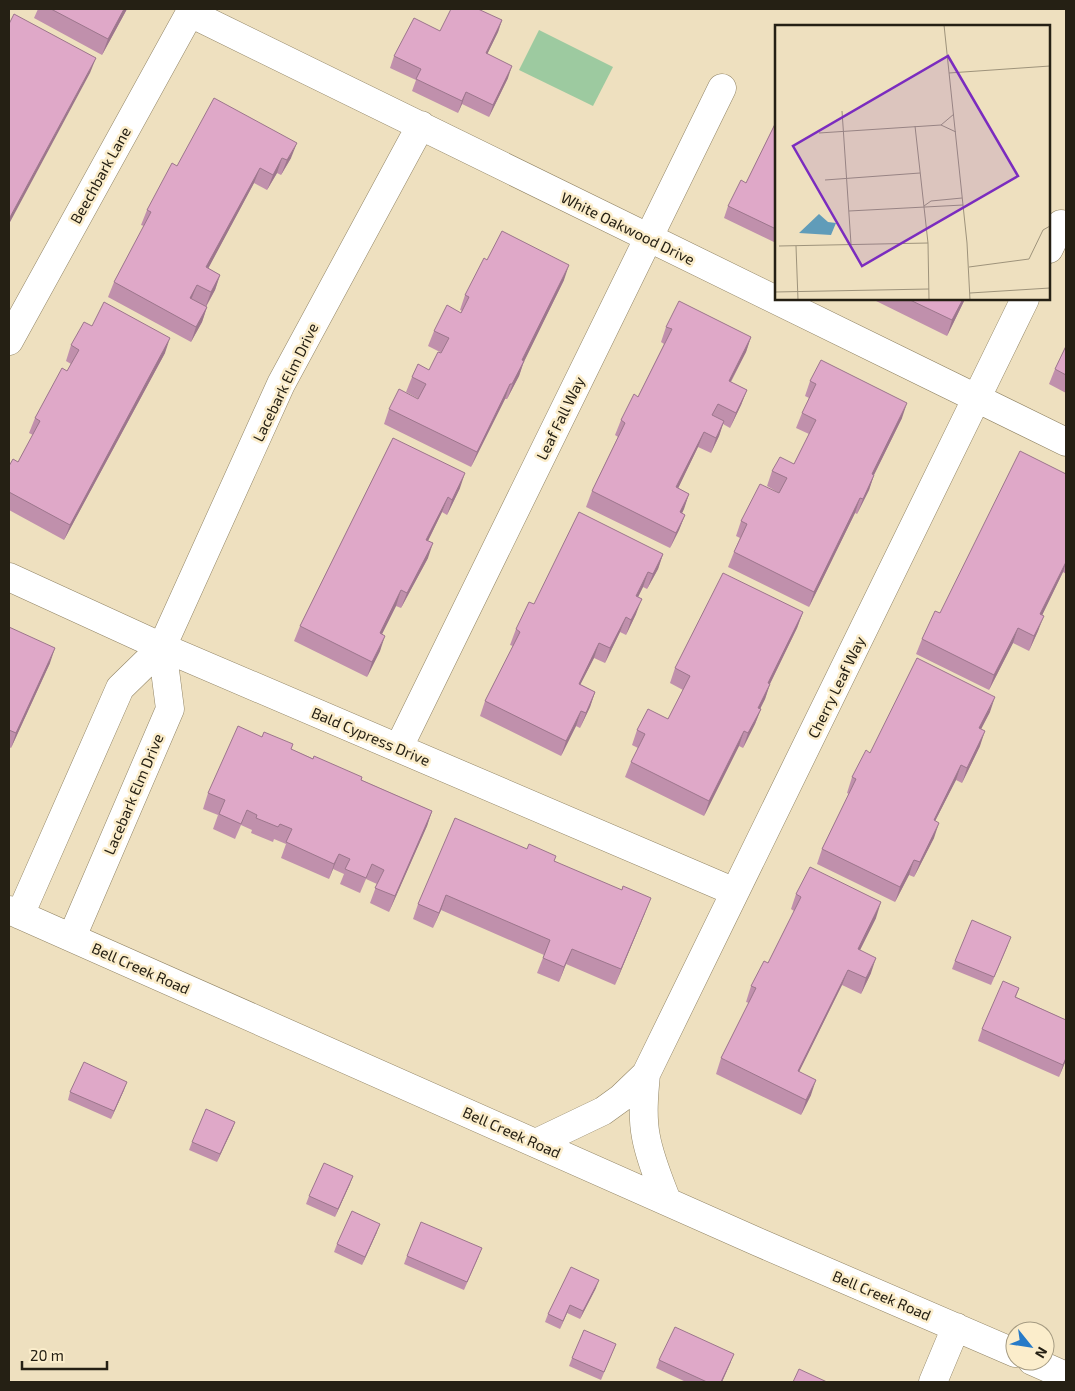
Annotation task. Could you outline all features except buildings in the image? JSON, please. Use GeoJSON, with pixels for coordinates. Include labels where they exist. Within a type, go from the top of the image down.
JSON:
{"type":"FeatureCollection","features":[{"type":"Feature","properties":{"kind":"street","name":"White Oakwood Drive"},"geometry":{"type":"LineString","coordinates":[[191,11],[648,238],[1066,442]]}},
{"type":"Feature","properties":{"kind":"street","name":"Beechbark Lane"},"geometry":{"type":"LineString","coordinates":[[9,341],[191,11]]}},
{"type":"Feature","properties":{"kind":"street","name":"Leaf Fall Way"},"geometry":{"type":"LineString","coordinates":[[399,747],[722,88]]}},
{"type":"Feature","properties":{"kind":"street","name":"Lacebark Elm Drive"},"geometry":{"type":"LineString","coordinates":[[15,912],[120,688],[162,647],[281,384],[421,125]]}},
{"type":"Feature","properties":{"kind":"street"},"geometry":{"type":"LineString","coordinates":[[1050,247],[1061,224]]}},
{"type":"Feature","properties":{"kind":"street","name":"Cherry Leaf Way"},"geometry":{"type":"LineString","coordinates":[[536,1143],[603,1111],[621,1098],[646,1074],[1025,300]]}},
{"type":"Feature","properties":{"kind":"street","name":"Bald Cypress Drive"},"geometry":{"type":"LineString","coordinates":[[9,577],[162,647],[735,892]]}},
{"type":"Feature","properties":{"kind":"street","name":"Lacebark Elm Drive"},"geometry":{"type":"LineString","coordinates":[[72,937],[170,709],[162,647]]}},
{"type":"Feature","properties":{"kind":"street","name":"Bell Creek Road"},"geometry":{"type":"LineString","coordinates":[[15,912],[1005,1349]]}},
{"type":"Feature","properties":{"kind":"street","name":"Cherry Leaf Way"},"geometry":{"type":"LineString","coordinates":[[646,1074],[644,1108],[646,1136],[652,1163],[667,1201]]}},
{"type":"Feature","properties":{"kind":"street"},"geometry":{"type":"LineString","coordinates":[[933,1382],[956,1327]]}},
{"type":"Feature","properties":{"kind":"green space"},"geometry":{"type":"Polygon","coordinates":[[[539,30],[613,67],[593,106],[519,70],[539,30]]]}}]}
